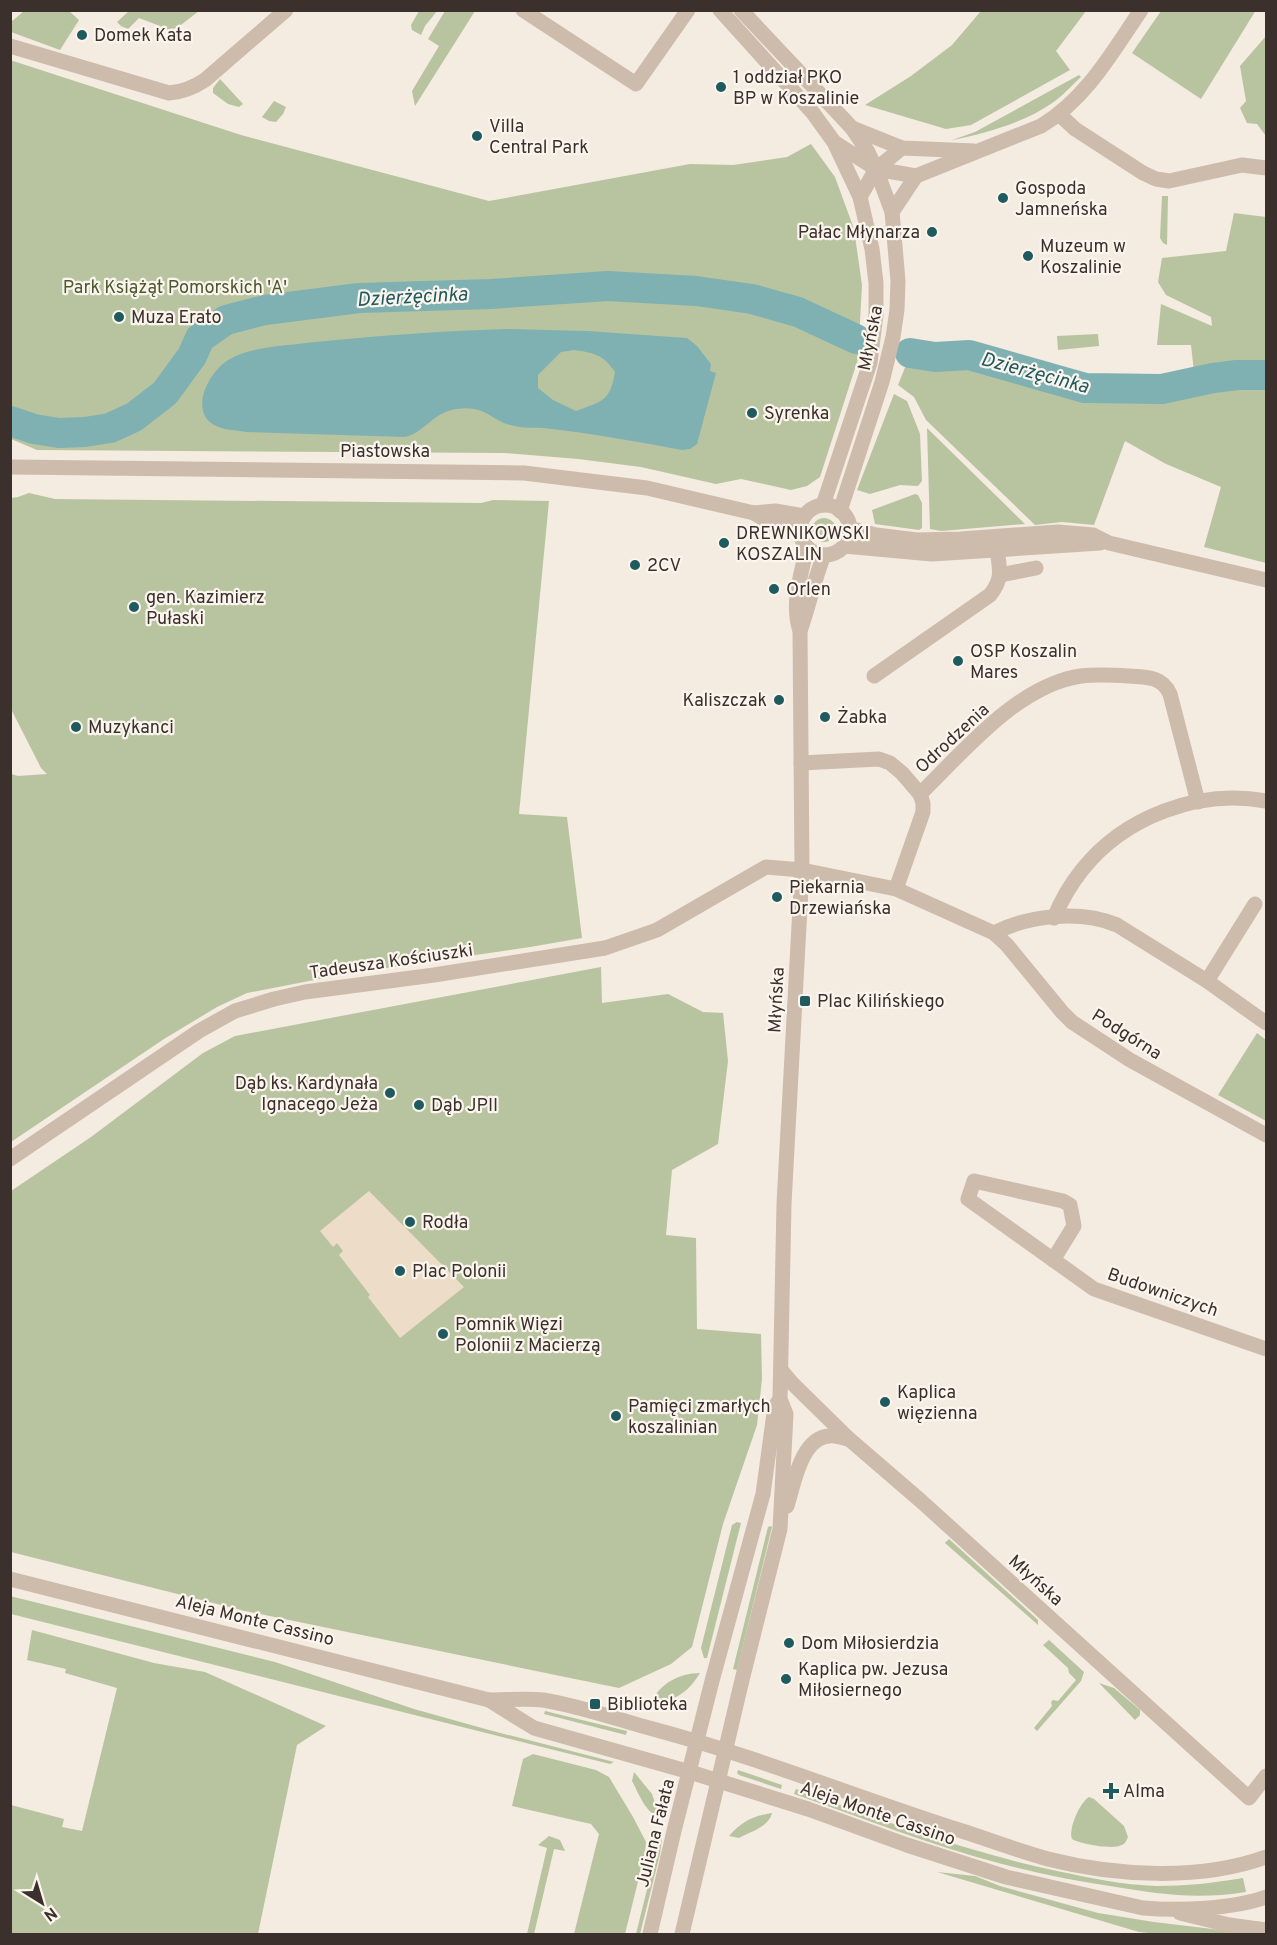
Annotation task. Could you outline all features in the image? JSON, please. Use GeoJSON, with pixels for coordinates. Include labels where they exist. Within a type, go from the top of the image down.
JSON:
{"type":"FeatureCollection","features":[{"type":"Feature","properties":{"kind":"street"},"geometry":{"type":"LineString","coordinates":[[10,46],[169,93],[181,92],[195,86],[286,10]]}},
{"type":"Feature","properties":{"kind":"street"},"geometry":{"type":"LineString","coordinates":[[522,10],[636,84],[688,10]]}},
{"type":"Feature","properties":{"kind":"street","name":"Młyńska"},"geometry":{"type":"LineString","coordinates":[[720,10],[813,113],[834,142],[860,197],[873,249],[876,283],[875,332],[867,376],[823,505]]}},
{"type":"Feature","properties":{"kind":"street","name":"Młyńska"},"geometry":{"type":"LineString","coordinates":[[741,10],[852,128],[876,169],[892,212],[898,281],[893,337],[882,382],[840,511]]}},
{"type":"Feature","properties":{"kind":"street"},"geometry":{"type":"LineString","coordinates":[[876,169],[916,176],[1041,126],[1060,115],[1087,88],[1141,10]]}},
{"type":"Feature","properties":{"kind":"street"},"geometry":{"type":"LineString","coordinates":[[1060,115],[1075,129],[1156,179],[1169,181],[1242,165],[1266,168]]}},
{"type":"Feature","properties":{"kind":"street"},"geometry":{"type":"LineString","coordinates":[[852,128],[902,148],[980,151]]}},
{"type":"Feature","properties":{"kind":"street","name":"Młyńska"},"geometry":{"type":"LineString","coordinates":[[834,142],[876,169]]}},
{"type":"Feature","properties":{"kind":"street"},"geometry":{"type":"LineString","coordinates":[[860,197],[876,169],[902,148]]}},
{"type":"Feature","properties":{"kind":"street"},"geometry":{"type":"LineString","coordinates":[[892,212],[916,176]]}},
{"type":"Feature","properties":{"kind":"street","name":"Piastowska"},"geometry":{"type":"LineString","coordinates":[[10,468],[524,473],[647,488],[754,513],[775,511],[802,524]]}},
{"type":"Feature","properties":{"kind":"street"},"geometry":{"type":"LineString","coordinates":[[823,505],[835,507],[840,511],[848,522],[849,528],[844,546],[831,554],[824,555],[807,547],[802,540],[802,524],[816,507],[823,505]]}},
{"type":"Feature","properties":{"kind":"street"},"geometry":{"type":"LineString","coordinates":[[849,528],[876,535],[917,540],[1058,532],[1094,535],[1109,543],[1266,580]]}},
{"type":"Feature","properties":{"kind":"street"},"geometry":{"type":"LineString","coordinates":[[844,546],[932,554],[1109,543]]}},
{"type":"Feature","properties":{"kind":"street","name":"Młyńska"},"geometry":{"type":"LineString","coordinates":[[725,1750],[780,1529],[786,1414],[780,1399],[784,1204],[802,870],[800,631],[796,619],[796,603],[807,547]]}},
{"type":"Feature","properties":{"kind":"street"},"geometry":{"type":"LineString","coordinates":[[874,676],[990,595],[997,586],[1000,575],[997,550]]}},
{"type":"Feature","properties":{"kind":"street","name":"Młyńska"},"geometry":{"type":"LineString","coordinates":[[800,631],[824,555]]}},
{"type":"Feature","properties":{"kind":"street"},"geometry":{"type":"LineString","coordinates":[[1000,575],[1036,568]]}},
{"type":"Feature","properties":{"kind":"street","name":"Odrodzenia"},"geometry":{"type":"LineString","coordinates":[[920,794],[978,737],[1031,694],[1060,681],[1081,676],[1114,675],[1155,678],[1167,687],[1198,802]]}},
{"type":"Feature","properties":{"kind":"street"},"geometry":{"type":"LineString","coordinates":[[801,763],[859,759],[885,760],[902,773],[920,794],[923,812],[897,889],[802,870]]}},
{"type":"Feature","properties":{"kind":"street"},"geometry":{"type":"LineString","coordinates":[[1054,918],[1082,869],[1124,831],[1169,809],[1198,802],[1220,798],[1266,801]]}},
{"type":"Feature","properties":{"kind":"street","name":"Tadeusza Kościuszki"},"geometry":{"type":"LineString","coordinates":[[10,1159],[199,1031],[235,1011],[304,992],[434,975],[605,948],[657,930],[766,867],[802,870]]}},
{"type":"Feature","properties":{"kind":"street","name":"Podgórna"},"geometry":{"type":"LineString","coordinates":[[897,889],[994,933],[1007,945],[1072,1022],[1130,1060],[1266,1135]]}},
{"type":"Feature","properties":{"kind":"street"},"geometry":{"type":"LineString","coordinates":[[1207,981],[1255,904]]}},
{"type":"Feature","properties":{"kind":"street"},"geometry":{"type":"LineString","coordinates":[[994,933],[1013,923],[1075,915],[1094,917],[1117,925],[1207,981],[1266,1023]]}},
{"type":"Feature","properties":{"kind":"street","name":"Budowniczych"},"geometry":{"type":"LineString","coordinates":[[1053,1260],[1074,1226],[1070,1205],[1063,1201],[975,1181],[969,1199],[1053,1260],[1094,1289],[1266,1349]]}},
{"type":"Feature","properties":{"kind":"street","name":"Młyńska"},"geometry":{"type":"LineString","coordinates":[[781,1370],[849,1439],[921,1501],[1249,1797],[1266,1776]]}},
{"type":"Feature","properties":{"kind":"street","name":"Młyńska"},"geometry":{"type":"LineString","coordinates":[[698,1741],[763,1494],[775,1406],[780,1399]]}},
{"type":"Feature","properties":{"kind":"street"},"geometry":{"type":"LineString","coordinates":[[780,1529],[808,1447],[819,1439],[829,1436],[849,1439]]}},
{"type":"Feature","properties":{"kind":"street","name":"Aleja Monte Cassino"},"geometry":{"type":"LineString","coordinates":[[10,1579],[489,1700],[541,1700],[698,1741],[1048,1859],[1095,1868],[1154,1873],[1201,1872],[1246,1864],[1266,1857]]}},
{"type":"Feature","properties":{"kind":"street","name":"Aleja Monte Cassino"},"geometry":{"type":"LineString","coordinates":[[489,1700],[534,1728],[690,1772],[808,1809],[907,1845],[1006,1877],[1143,1908],[1166,1910],[1234,1904],[1266,1897]]}},
{"type":"Feature","properties":{"kind":"street","name":"Juliana Fałata"},"geometry":{"type":"LineString","coordinates":[[650,1935],[698,1741]]}},
{"type":"Feature","properties":{"kind":"street"},"geometry":{"type":"LineString","coordinates":[[682,1935],[725,1750]]}},
{"type":"Feature","properties":{"kind":"street"},"geometry":{"type":"LineString","coordinates":[[1246,1864],[1266,1866]]}},
{"type":"Feature","properties":{"kind":"street"},"geometry":{"type":"LineString","coordinates":[[1166,1910],[1229,1925],[1266,1930]]}},
{"type":"Feature","properties":{"kind":"green space"},"geometry":{"type":"Polygon","coordinates":[[[1256,10],[1201,99],[1132,53],[1161,11],[1256,10]]]}},
{"type":"Feature","properties":{"kind":"green space"},"geometry":{"type":"Polygon","coordinates":[[[24,11],[69,11],[79,20],[60,50],[11,32],[11,22],[24,11]]]}},
{"type":"Feature","properties":{"kind":"green space"},"geometry":{"type":"Polygon","coordinates":[[[129,11],[199,11],[177,28],[164,30],[160,26],[139,18],[128,29],[121,26],[117,22],[129,11]]]}},
{"type":"Feature","properties":{"kind":"green space"},"geometry":{"type":"Polygon","coordinates":[[[419,11],[437,11],[421,35],[412,30],[411,25],[419,11]]]}},
{"type":"Feature","properties":{"kind":"green space"},"geometry":{"type":"Polygon","coordinates":[[[445,11],[475,11],[415,106],[412,91],[439,46],[428,39],[445,11]]]}},
{"type":"Feature","properties":{"kind":"green space"},"geometry":{"type":"Polygon","coordinates":[[[981,11],[1086,11],[1056,51],[1070,70],[971,125],[946,129],[865,105],[911,76],[952,45],[981,11]]]}},
{"type":"Feature","properties":{"kind":"green space"},"geometry":{"type":"Polygon","coordinates":[[[1266,36],[1266,136],[1257,124],[1247,123],[1240,108],[1246,101],[1240,66],[1266,36]]]}},
{"type":"Feature","properties":{"kind":"green space","name":"Park Książąt Pomorskich 'A'"},"geometry":{"type":"Polygon","coordinates":[[[10,60],[241,135],[489,201],[690,164],[733,165],[787,157],[811,144],[835,177],[854,229],[862,285],[858,359],[820,477],[807,486],[791,490],[741,479],[716,484],[641,467],[504,453],[37,450],[11,439],[10,60]]]}},
{"type":"Feature","properties":{"kind":"green space"},"geometry":{"type":"Polygon","coordinates":[[[1079,75],[1081,77],[1062,95],[1039,111],[1002,127],[952,140],[975,132],[1079,75]]]}},
{"type":"Feature","properties":{"kind":"green space"},"geometry":{"type":"Polygon","coordinates":[[[220,79],[243,104],[239,107],[228,104],[213,93],[213,88],[220,79]]]}},
{"type":"Feature","properties":{"kind":"green space"},"geometry":{"type":"Polygon","coordinates":[[[274,101],[286,107],[276,122],[262,117],[274,101]]]}},
{"type":"Feature","properties":{"kind":"green space"},"geometry":{"type":"Polygon","coordinates":[[[1162,196],[1168,196],[1167,245],[1160,238],[1162,196]]]}},
{"type":"Feature","properties":{"kind":"green space"},"geometry":{"type":"Polygon","coordinates":[[[1234,213],[1266,217],[1266,563],[1204,547],[1221,487],[1166,464],[1125,441],[1094,525],[1062,522],[1035,525],[926,420],[914,397],[898,385],[914,345],[1104,391],[1149,393],[1215,377],[1214,369],[1194,372],[1191,345],[1157,345],[1161,304],[1212,326],[1211,317],[1166,295],[1158,282],[1162,258],[1226,251],[1234,213]]]}},
{"type":"Feature","properties":{"kind":"green space"},"geometry":{"type":"Polygon","coordinates":[[[1098,334],[1099,346],[1058,350],[1057,336],[1098,334]]]}},
{"type":"Feature","properties":{"kind":"green space"},"geometry":{"type":"Polygon","coordinates":[[[894,394],[907,401],[920,434],[922,481],[918,486],[900,485],[870,494],[857,490],[894,394]]]}},
{"type":"Feature","properties":{"kind":"green space"},"geometry":{"type":"Polygon","coordinates":[[[927,428],[1025,524],[941,531],[930,529],[927,428]]]}},
{"type":"Feature","properties":{"kind":"green space"},"geometry":{"type":"Polygon","coordinates":[[[29,493],[55,499],[481,503],[493,500],[549,501],[519,814],[567,817],[582,938],[345,974],[247,993],[217,1007],[164,1039],[11,1142],[11,774],[18,776],[47,774],[41,768],[11,709],[11,498],[29,493]]]}},
{"type":"Feature","properties":{"kind":"green space"},"geometry":{"type":"Polygon","coordinates":[[[915,494],[922,503],[922,528],[919,530],[875,524],[872,510],[915,494]]]}},
{"type":"Feature","properties":{"kind":"green space"},"geometry":{"type":"Polygon","coordinates":[[[824,518],[829,519],[835,525],[835,535],[829,541],[824,542],[819,541],[813,535],[812,530],[813,525],[819,519],[824,518]]]}},
{"type":"Feature","properties":{"kind":"green space"},"geometry":{"type":"Polygon","coordinates":[[[601,967],[602,1003],[668,994],[703,1012],[723,1013],[728,1061],[718,1144],[672,1170],[666,1235],[696,1238],[697,1329],[761,1334],[762,1379],[757,1425],[723,1524],[692,1647],[671,1664],[619,1688],[245,1611],[11,1552],[11,1191],[91,1137],[203,1053],[235,1036],[601,967]]]}},
{"type":"Feature","properties":{"kind":"green space"},"geometry":{"type":"Polygon","coordinates":[[[1257,1033],[1266,1040],[1266,1121],[1218,1095],[1257,1033]]]}},
{"type":"Feature","properties":{"kind":"green space"},"geometry":{"type":"Polygon","coordinates":[[[737,1522],[741,1523],[707,1658],[704,1658],[701,1648],[732,1525],[737,1522]]]}},
{"type":"Feature","properties":{"kind":"green space"},"geometry":{"type":"Polygon","coordinates":[[[771,1526],[737,1670],[733,1669],[768,1527],[771,1526]]]}},
{"type":"Feature","properties":{"kind":"green space"},"geometry":{"type":"Polygon","coordinates":[[[949,1539],[1038,1620],[1038,1625],[945,1543],[949,1539]]]}},
{"type":"Feature","properties":{"kind":"green space"},"geometry":{"type":"Polygon","coordinates":[[[10,1596],[275,1662],[414,1709],[614,1762],[610,1764],[11,1614],[10,1596]]]}},
{"type":"Feature","properties":{"kind":"green space"},"geometry":{"type":"Polygon","coordinates":[[[32,1630],[154,1663],[205,1672],[326,1726],[297,1745],[258,1934],[11,1934],[11,1805],[64,1819],[62,1827],[82,1831],[117,1688],[65,1673],[66,1669],[27,1660],[32,1630]]]}},
{"type":"Feature","properties":{"kind":"green space"},"geometry":{"type":"Polygon","coordinates":[[[1049,1640],[1084,1672],[1081,1681],[1037,1731],[1034,1728],[1052,1706],[1051,1702],[1058,1701],[1076,1680],[1069,1673],[1068,1668],[1043,1645],[1049,1640]]]}},
{"type":"Feature","properties":{"kind":"green space"},"geometry":{"type":"Polygon","coordinates":[[[700,1673],[679,1695],[666,1701],[650,1704],[664,1685],[670,1681],[685,1675],[700,1673]]]}},
{"type":"Feature","properties":{"kind":"green space"},"geometry":{"type":"Polygon","coordinates":[[[1099,1683],[1114,1688],[1140,1710],[1140,1715],[1135,1720],[1099,1683]]]}},
{"type":"Feature","properties":{"kind":"green space"},"geometry":{"type":"Polygon","coordinates":[[[545,1711],[627,1731],[626,1735],[544,1714],[545,1711]]]}},
{"type":"Feature","properties":{"kind":"green space"},"geometry":{"type":"Polygon","coordinates":[[[533,1754],[596,1770],[609,1777],[646,1842],[625,1934],[574,1934],[599,1834],[591,1824],[512,1806],[523,1759],[533,1754]]]}},
{"type":"Feature","properties":{"kind":"green space"},"geometry":{"type":"Polygon","coordinates":[[[738,1770],[782,1785],[781,1789],[739,1775],[738,1770]]]}},
{"type":"Feature","properties":{"kind":"green space"},"geometry":{"type":"Polygon","coordinates":[[[634,1772],[652,1794],[660,1818],[650,1812],[640,1797],[632,1781],[634,1772]]]}},
{"type":"Feature","properties":{"kind":"green space"},"geometry":{"type":"Polygon","coordinates":[[[796,1789],[958,1845],[1057,1871],[1119,1883],[1156,1886],[1200,1884],[1243,1878],[1246,1892],[1210,1896],[1162,1894],[1029,1871],[976,1857],[898,1831],[794,1794],[796,1789]]]}},
{"type":"Feature","properties":{"kind":"green space"},"geometry":{"type":"Polygon","coordinates":[[[1089,1797],[1124,1826],[1128,1837],[1126,1842],[1118,1846],[1104,1847],[1072,1839],[1076,1816],[1082,1804],[1089,1797]]]}},
{"type":"Feature","properties":{"kind":"green space"},"geometry":{"type":"Polygon","coordinates":[[[772,1813],[767,1822],[758,1829],[739,1838],[729,1836],[748,1820],[772,1813]]]}},
{"type":"Feature","properties":{"kind":"green space"},"geometry":{"type":"Polygon","coordinates":[[[549,1836],[560,1840],[565,1851],[554,1849],[534,1934],[527,1934],[547,1848],[538,1845],[549,1836]]]}},
{"type":"Feature","properties":{"kind":"green space"},"geometry":{"type":"Polygon","coordinates":[[[662,1838],[640,1934],[636,1934],[659,1841],[662,1838]]]}},
{"type":"Feature","properties":{"kind":"green space"},"geometry":{"type":"Polygon","coordinates":[[[937,1872],[975,1876],[1000,1886],[1098,1913],[1238,1932],[1237,1934],[1158,1934],[1139,1932],[937,1872]]]}},
{"type":"Feature","properties":{"kind":"shaded area","name":"Plac Polonii"},"geometry":{"type":"Polygon","coordinates":[[[369,1191],[464,1287],[400,1338],[339,1255],[343,1251],[337,1243],[333,1247],[320,1231],[369,1191]]]}},
{"type":"Feature","properties":{"kind":"water"},"geometry":{"type":"Polygon","coordinates":[[[506,329],[587,331],[687,338],[697,346],[711,364],[710,371],[716,373],[697,444],[690,449],[682,450],[585,433],[520,427],[507,424],[482,411],[466,408],[441,414],[418,432],[405,437],[246,432],[223,428],[211,423],[202,407],[206,388],[216,371],[230,359],[257,349],[331,340],[506,329]],[[574,350],[561,352],[538,375],[538,388],[553,400],[576,411],[598,402],[607,395],[615,372],[602,358],[574,350]]]}},
{"type":"Feature","properties":{"kind":"water"},"geometry":{"type":"Polygon","coordinates":[[[986,346],[1004,355],[1024,371],[976,366],[969,355],[972,348],[986,346]]]}},
{"type":"Feature","properties":{"kind":"waterway","name":"Dzierżęcinka"},"geometry":{"type":"LineString","coordinates":[[10,421],[34,429],[59,433],[110,428],[134,417],[165,393],[192,356],[200,338],[226,320],[265,310],[359,298],[491,294],[608,286],[696,291],[752,299],[798,312],[856,339]]}},
{"type":"Feature","properties":{"kind":"waterway","name":"Dzierżęcinka"},"geometry":{"type":"LineString","coordinates":[[910,353],[935,357],[969,355],[1085,388],[1162,389],[1213,378],[1266,375]]}},
{"type":"Feature","properties":{"kind":"place","name":"Domek Kata"},"geometry":{"type":"Point","coordinates":[82,35]}},
{"type":"Feature","properties":{"kind":"place","name":"1 oddział PKO BP w Koszalinie"},"geometry":{"type":"Point","coordinates":[721,87]}},
{"type":"Feature","properties":{"kind":"place","name":"Villa Central Park"},"geometry":{"type":"Point","coordinates":[477,136]}},
{"type":"Feature","properties":{"kind":"place","name":"Gospoda Jamneńska"},"geometry":{"type":"Point","coordinates":[1003,198]}},
{"type":"Feature","properties":{"kind":"place","name":"Pałac Młynarza"},"geometry":{"type":"Point","coordinates":[932,232]}},
{"type":"Feature","properties":{"kind":"place","name":"Muzeum w Koszalinie"},"geometry":{"type":"Point","coordinates":[1028,256]}},
{"type":"Feature","properties":{"kind":"place","name":"Muza Erato"},"geometry":{"type":"Point","coordinates":[119,317]}},
{"type":"Feature","properties":{"kind":"place","name":"Syrenka"},"geometry":{"type":"Point","coordinates":[752,413]}},
{"type":"Feature","properties":{"kind":"place","name":"DREWNIKOWSKI KOSZALIN"},"geometry":{"type":"Point","coordinates":[724,543]}},
{"type":"Feature","properties":{"kind":"place","name":"2CV"},"geometry":{"type":"Point","coordinates":[635,565]}},
{"type":"Feature","properties":{"kind":"place","name":"Orlen"},"geometry":{"type":"Point","coordinates":[774,589]}},
{"type":"Feature","properties":{"kind":"place","name":"gen. Kazimierz Pułaski"},"geometry":{"type":"Point","coordinates":[134,607]}},
{"type":"Feature","properties":{"kind":"place","name":"OSP Koszalin Mares"},"geometry":{"type":"Point","coordinates":[958,661]}},
{"type":"Feature","properties":{"kind":"place","name":"Kaliszczak"},"geometry":{"type":"Point","coordinates":[779,700]}},
{"type":"Feature","properties":{"kind":"place","name":"Żabka"},"geometry":{"type":"Point","coordinates":[825,717]}},
{"type":"Feature","properties":{"kind":"place","name":"Muzykanci"},"geometry":{"type":"Point","coordinates":[76,727]}},
{"type":"Feature","properties":{"kind":"place","name":"Piekarnia Drzewiańska"},"geometry":{"type":"Point","coordinates":[777,897]}},
{"type":"Feature","properties":{"kind":"place","name":"Plac Kilińskiego"},"geometry":{"type":"Point","coordinates":[805,1001]}},
{"type":"Feature","properties":{"kind":"place","name":"Dąb ks. Kardynała Ignacego Jeża"},"geometry":{"type":"Point","coordinates":[390,1093]}},
{"type":"Feature","properties":{"kind":"place","name":"Dąb JPII"},"geometry":{"type":"Point","coordinates":[419,1105]}},
{"type":"Feature","properties":{"kind":"place","name":"Rodła"},"geometry":{"type":"Point","coordinates":[410,1222]}},
{"type":"Feature","properties":{"kind":"place","name":"Plac Polonii"},"geometry":{"type":"Point","coordinates":[400,1271]}},
{"type":"Feature","properties":{"kind":"place","name":"Pomnik Więzi Polonii z Macierzą"},"geometry":{"type":"Point","coordinates":[443,1334]}},
{"type":"Feature","properties":{"kind":"place","name":"Kaplica więzienna"},"geometry":{"type":"Point","coordinates":[885,1402]}},
{"type":"Feature","properties":{"kind":"place","name":"Pamięci zmarłych koszalinian"},"geometry":{"type":"Point","coordinates":[616,1416]}},
{"type":"Feature","properties":{"kind":"place","name":"Dom Miłosierdzia"},"geometry":{"type":"Point","coordinates":[789,1643]}},
{"type":"Feature","properties":{"kind":"place","name":"Kaplica pw. Jezusa Miłosiernego"},"geometry":{"type":"Point","coordinates":[786,1679]}},
{"type":"Feature","properties":{"kind":"place","name":"Biblioteka"},"geometry":{"type":"Point","coordinates":[595,1704]}},
{"type":"Feature","properties":{"kind":"place","name":"Alma"},"geometry":{"type":"Point","coordinates":[1111,1791]}}]}
